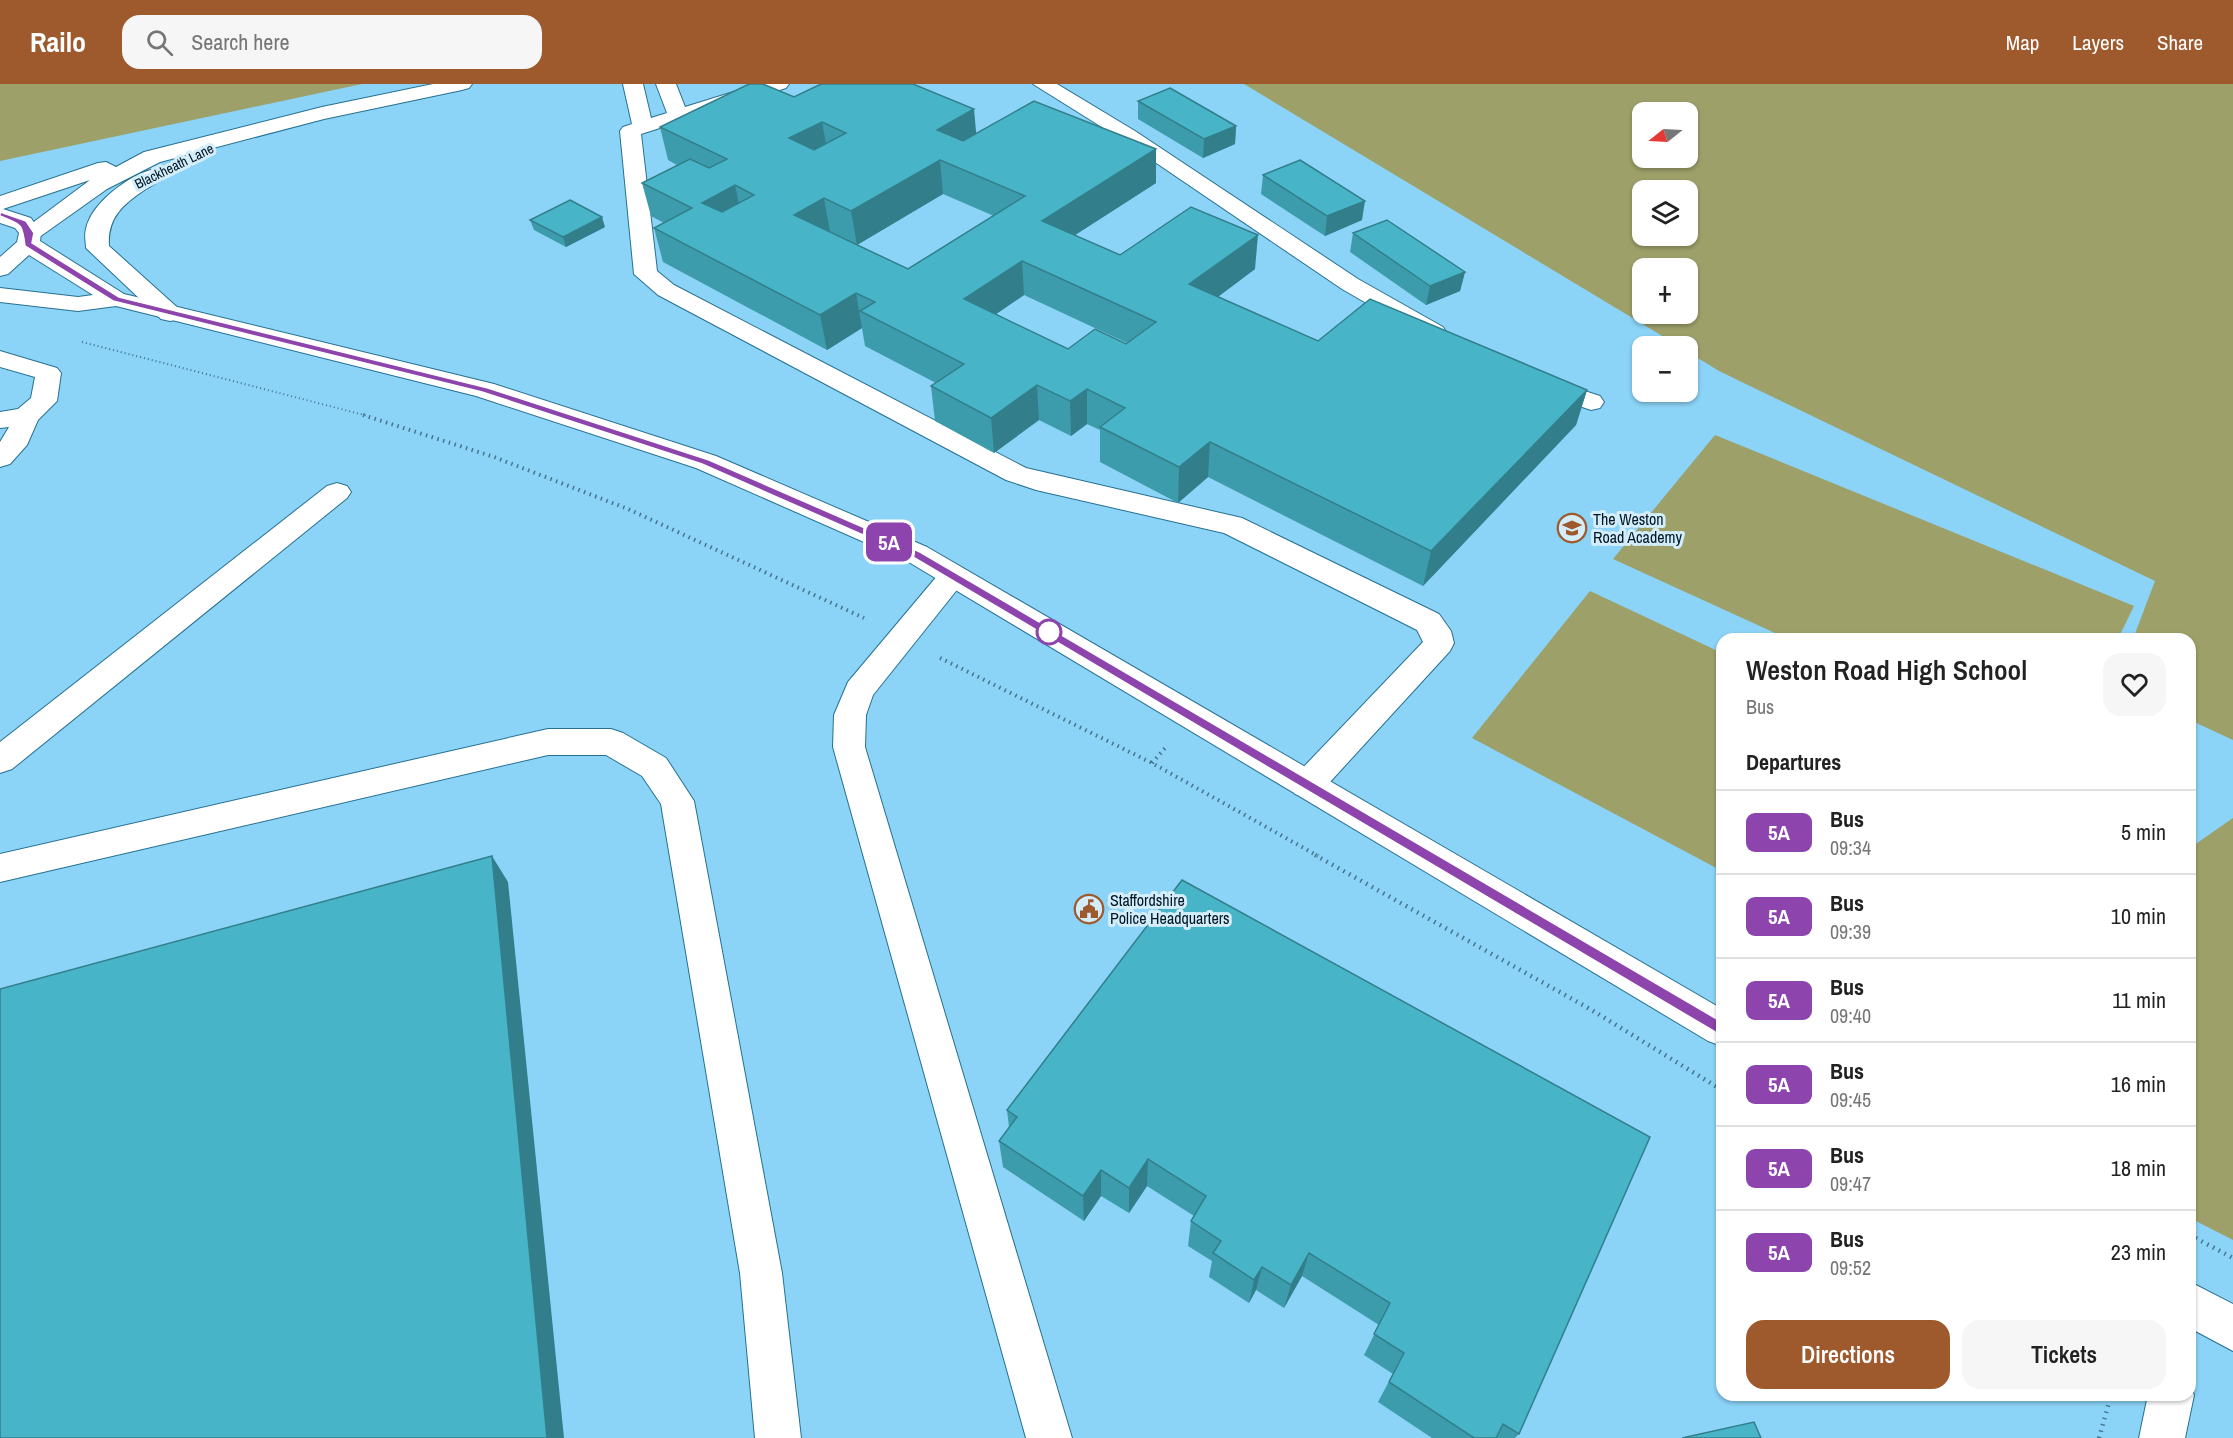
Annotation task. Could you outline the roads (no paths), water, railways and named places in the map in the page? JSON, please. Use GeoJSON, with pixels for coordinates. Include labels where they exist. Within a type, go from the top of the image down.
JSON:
{"type":"FeatureCollection","features":[{"type":"Feature","properties":{"kind":"main road","name":"Blackheath Lane"},"geometry":{"type":"LineString","coordinates":[[0,269],[29,239],[99,184],[152,157],[243,133],[462,84]]}},
{"type":"Feature","properties":{"kind":"main road"},"geometry":{"type":"LineString","coordinates":[[633,84],[643,127]]}},
{"type":"Feature","properties":{"kind":"main road"},"geometry":{"type":"LineString","coordinates":[[666,84],[678,116]]}},
{"type":"Feature","properties":{"kind":"main road"},"geometry":{"type":"LineString","coordinates":[[779,84],[630,131],[646,274],[666,290],[1017,474],[1036,481],[1232,525],[1428,622],[1437,637],[1438,643],[1434,650],[1307,785]]}},
{"type":"Feature","properties":{"kind":"main road"},"geometry":{"type":"LineString","coordinates":[[1043,84],[1128,135],[1350,284],[1453,342]]}},
{"type":"Feature","properties":{"kind":"main road","name":"Blackheath Lane"},"geometry":{"type":"LineString","coordinates":[[170,314],[107,259],[98,248],[97,228],[129,189],[243,133]]}},
{"type":"Feature","properties":{"kind":"main road"},"geometry":{"type":"LineString","coordinates":[[0,203],[90,171],[152,157]]}},
{"type":"Feature","properties":{"kind":"main road"},"geometry":{"type":"LineString","coordinates":[[0,215],[23,223],[29,239],[116,299],[485,390],[706,462],[917,554],[1716,1025]]}},
{"type":"Feature","properties":{"kind":"main road"},"geometry":{"type":"LineString","coordinates":[[0,295],[78,304],[116,299]]}},
{"type":"Feature","properties":{"kind":"main road"},"geometry":{"type":"LineString","coordinates":[[0,359],[48,373],[44,401],[14,418],[18,439],[0,458]]}},
{"type":"Feature","properties":{"kind":"main road"},"geometry":{"type":"LineString","coordinates":[[1523,377],[1591,402]]}},
{"type":"Feature","properties":{"kind":"main road"},"geometry":{"type":"LineString","coordinates":[[0,760],[129,660],[337,492]]}},
{"type":"Feature","properties":{"kind":"main road"},"geometry":{"type":"LineString","coordinates":[[952,576],[859,690],[850,714],[849,747],[1049,1438]]}},
{"type":"Feature","properties":{"kind":"main road"},"geometry":{"type":"LineString","coordinates":[[0,868],[548,742],[612,742],[654,767],[677,801],[761,1273],[778,1438]]}},
{"type":"Feature","properties":{"kind":"main road"},"geometry":{"type":"LineString","coordinates":[[2196,1309],[2233,1329]]}},
{"type":"Feature","properties":{"kind":"main road"},"geometry":{"type":"LineString","coordinates":[[2162,1438],[2170,1401]]}},
{"type":"Feature","properties":{"kind":"place","name":"The Weston Road Academy"},"geometry":{"type":"Point","coordinates":[1572,528]}},
{"type":"Feature","properties":{"kind":"place","name":"Staffordshire Police Headquarters"},"geometry":{"type":"Point","coordinates":[1089,909]}}]}
